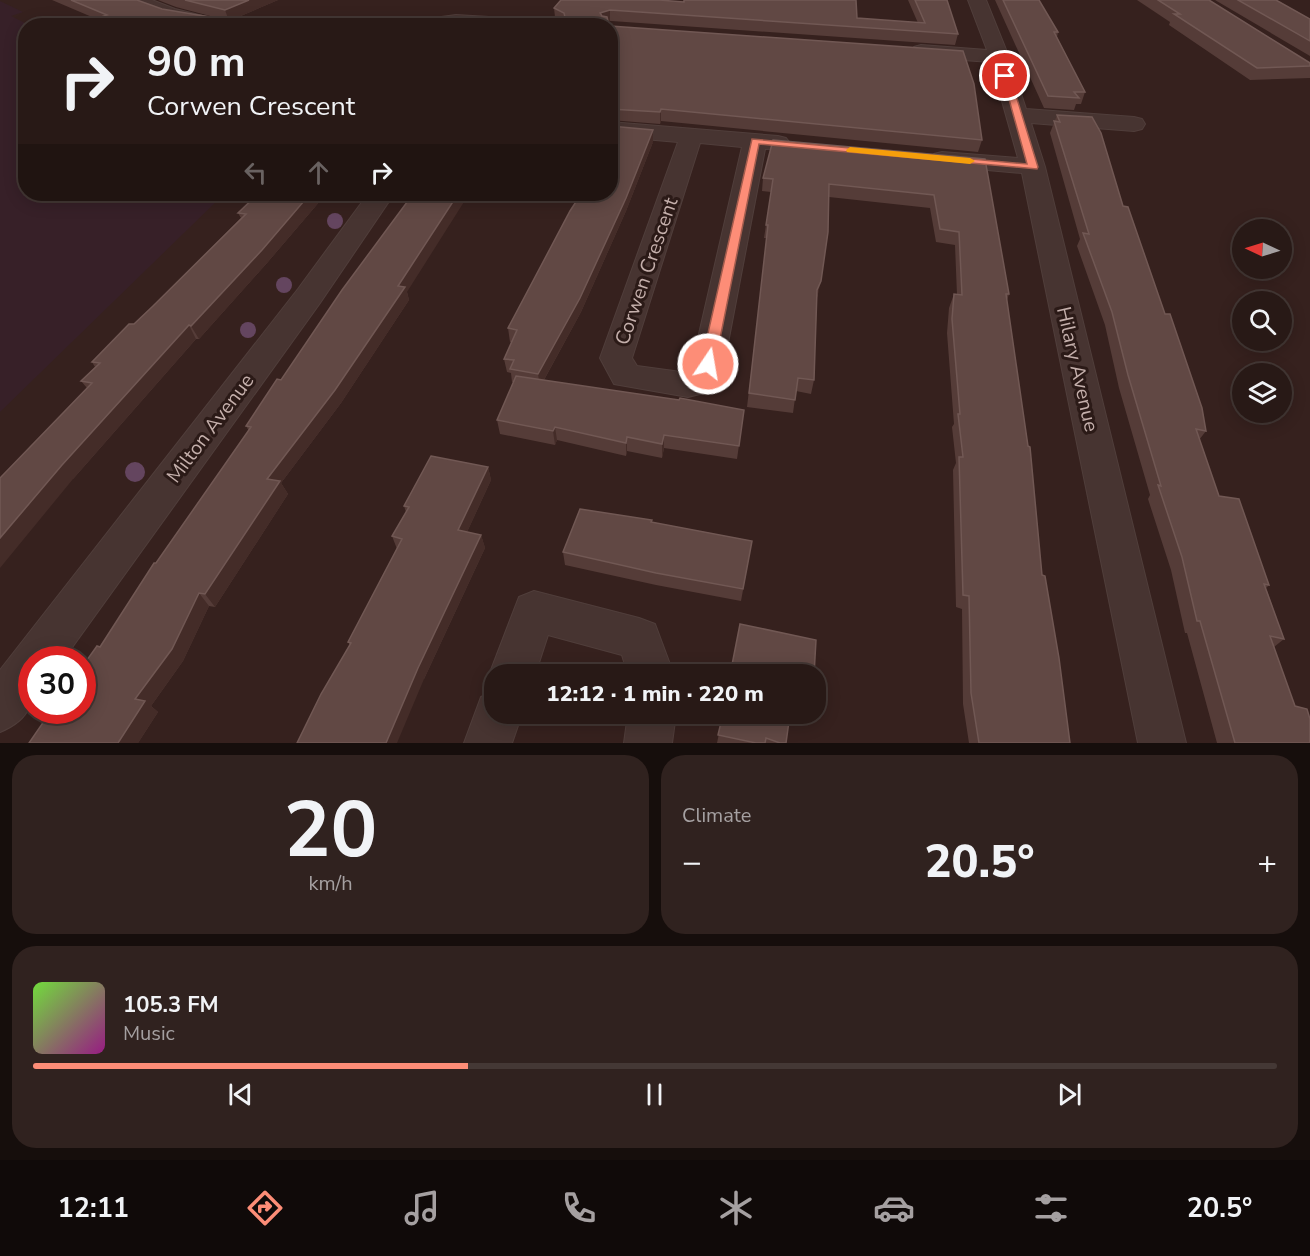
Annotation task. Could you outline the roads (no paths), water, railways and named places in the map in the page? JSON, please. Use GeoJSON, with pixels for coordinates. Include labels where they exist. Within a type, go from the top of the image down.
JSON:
{"type":"FeatureCollection","features":[{"type":"Feature","properties":{"kind":"street"},"geometry":{"type":"LineString","coordinates":[[137,0],[189,18]]}},
{"type":"Feature","properties":{"kind":"street","name":"Hilary Avenue"},"geometry":{"type":"LineString","coordinates":[[977,0],[999,57],[1033,167],[1162,743]]}},
{"type":"Feature","properties":{"kind":"street"},"geometry":{"type":"LineString","coordinates":[[169,13],[196,3]]}},
{"type":"Feature","properties":{"kind":"street"},"geometry":{"type":"LineString","coordinates":[[522,18],[532,8]]}},
{"type":"Feature","properties":{"kind":"street"},"geometry":{"type":"LineString","coordinates":[[905,50],[999,57]]}},
{"type":"Feature","properties":{"kind":"street"},"geometry":{"type":"LineString","coordinates":[[1017,115],[1134,124]]}},
{"type":"Feature","properties":{"kind":"street"},"geometry":{"type":"LineString","coordinates":[[618,130],[801,145]]}},
{"type":"Feature","properties":{"kind":"street","name":"Corwen Crescent"},"geometry":{"type":"LineString","coordinates":[[691,136],[616,358],[626,376],[688,385],[708,364],[755,141]]}},
{"type":"Feature","properties":{"kind":"street"},"geometry":{"type":"LineString","coordinates":[[917,156],[1033,167]]}},
{"type":"Feature","properties":{"kind":"street","name":"Milton Avenue"},"geometry":{"type":"LineString","coordinates":[[46,646],[309,296],[376,201]]}},
{"type":"Feature","properties":{"kind":"street"},"geometry":{"type":"LineString","coordinates":[[516,664],[534,611],[639,639],[647,664]]}},
{"type":"Feature","properties":{"kind":"street"},"geometry":{"type":"LineString","coordinates":[[0,708],[18,684]]}},
{"type":"Feature","properties":{"kind":"street"},"geometry":{"type":"LineString","coordinates":[[488,743],[495,724]]}},
{"type":"Feature","properties":{"kind":"street"},"geometry":{"type":"LineString","coordinates":[[648,743],[651,724]]}}]}
